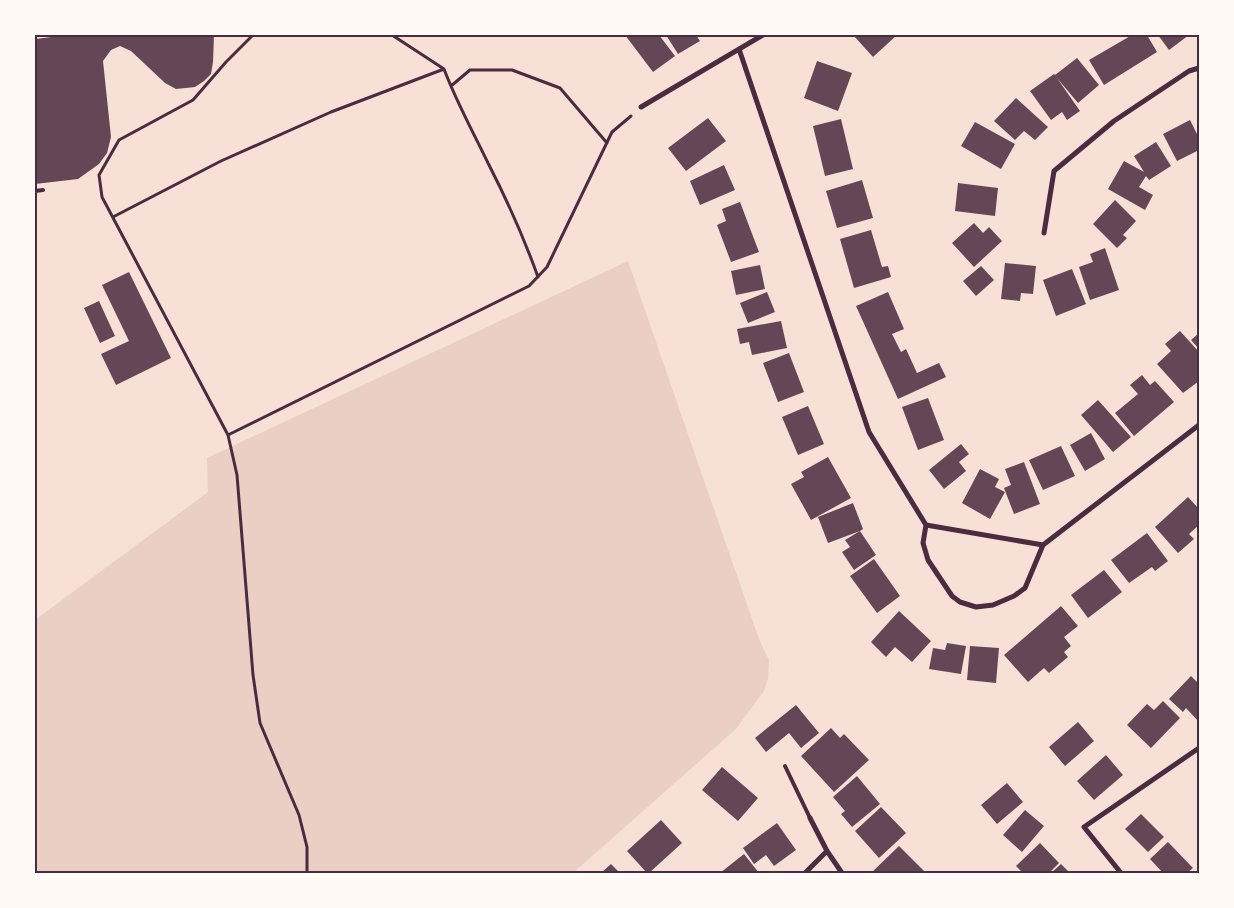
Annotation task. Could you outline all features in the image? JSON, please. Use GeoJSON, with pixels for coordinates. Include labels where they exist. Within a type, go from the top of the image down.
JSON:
{"type":"FeatureCollection","features":[{"type":"Feature","properties":{"kind":"street"},"geometry":{"type":"LineString","coordinates":[[641,107],[763,35]]}},
{"type":"Feature","properties":{"kind":"street"},"geometry":{"type":"LineString","coordinates":[[739,49],[869,432],[926,525],[923,543],[928,560],[952,596],[960,602],[976,607],[994,605],[1014,596],[1025,588],[1043,545],[1199,425]]}},
{"type":"Feature","properties":{"kind":"street"},"geometry":{"type":"LineString","coordinates":[[1044,233],[1054,171],[1114,122],[1189,71],[1199,68]]}},
{"type":"Feature","properties":{"kind":"street"},"geometry":{"type":"LineString","coordinates":[[926,525],[1043,545]]}},
{"type":"Feature","properties":{"kind":"street"},"geometry":{"type":"LineString","coordinates":[[1121,873],[1084,827],[1199,748]]}},
{"type":"Feature","properties":{"kind":"street"},"geometry":{"type":"LineString","coordinates":[[810,818],[827,851],[842,873]]}},
{"type":"Feature","properties":{"kind":"street"},"geometry":{"type":"LineString","coordinates":[[805,873],[827,851]]}},
{"type":"Feature","properties":{"kind":"lane"},"geometry":{"type":"LineString","coordinates":[[35,191],[43,190]]}},
{"type":"Feature","properties":{"kind":"lane"},"geometry":{"type":"LineString","coordinates":[[785,766],[810,818]]}},
{"type":"Feature","properties":{"kind":"path"},"geometry":{"type":"LineString","coordinates":[[253,35],[226,62],[193,100],[120,140],[99,175],[102,197],[228,436],[235,461],[253,675],[260,723],[299,815],[307,847],[307,873]]}},
{"type":"Feature","properties":{"kind":"path"},"geometry":{"type":"LineString","coordinates":[[396,36],[444,68],[526,243],[538,277]]}},
{"type":"Feature","properties":{"kind":"path"},"geometry":{"type":"LineString","coordinates":[[113,216],[221,161],[331,112],[444,68]]}},
{"type":"Feature","properties":{"kind":"path"},"geometry":{"type":"LineString","coordinates":[[451,86],[470,70],[512,70],[560,88],[607,144]]}},
{"type":"Feature","properties":{"kind":"path"},"geometry":{"type":"LineString","coordinates":[[228,436],[529,286],[547,267],[612,132],[641,107]]}},
{"type":"Feature","properties":{"kind":"shaded area"},"geometry":{"type":"Polygon","coordinates":[[[628,261],[759,639],[769,660],[768,679],[764,691],[736,729],[573,873],[35,873],[35,620],[208,492],[207,458],[628,261]]]}},
{"type":"Feature","properties":{"kind":"building"},"geometry":{"type":"Polygon","coordinates":[[[68,35],[214,35],[211,74],[195,87],[176,89],[165,83],[131,51],[120,46],[111,50],[103,61],[111,137],[107,153],[99,164],[78,179],[35,184],[35,39],[68,35]]]}},
{"type":"Feature","properties":{"kind":"building"},"geometry":{"type":"Polygon","coordinates":[[[625,35],[659,35],[675,56],[653,72],[625,35]]]}},
{"type":"Feature","properties":{"kind":"building"},"geometry":{"type":"Polygon","coordinates":[[[666,35],[696,35],[700,41],[678,54],[666,35]]]}},
{"type":"Feature","properties":{"kind":"building"},"geometry":{"type":"Polygon","coordinates":[[[855,35],[897,35],[873,57],[855,35]]]}},
{"type":"Feature","properties":{"kind":"building"},"geometry":{"type":"Polygon","coordinates":[[[1132,35],[1147,35],[1157,52],[1104,85],[1089,60],[1132,35]]]}},
{"type":"Feature","properties":{"kind":"building"},"geometry":{"type":"Polygon","coordinates":[[[1158,35],[1189,35],[1169,50],[1158,35]]]}},
{"type":"Feature","properties":{"kind":"building"},"geometry":{"type":"Polygon","coordinates":[[[1077,58],[1099,85],[1078,103],[1057,78],[1080,111],[1067,120],[1062,112],[1051,120],[1030,91],[1077,58]]]}},
{"type":"Feature","properties":{"kind":"building"},"geometry":{"type":"Polygon","coordinates":[[[817,61],[852,73],[838,111],[804,98],[817,61]]]}},
{"type":"Feature","properties":{"kind":"building"},"geometry":{"type":"Polygon","coordinates":[[[1016,98],[1048,127],[1035,140],[1024,131],[1015,140],[994,121],[1016,98]]]}},
{"type":"Feature","properties":{"kind":"building"},"geometry":{"type":"Polygon","coordinates":[[[708,118],[726,141],[686,171],[668,148],[708,118]]]}},
{"type":"Feature","properties":{"kind":"building"},"geometry":{"type":"Polygon","coordinates":[[[841,119],[853,169],[825,176],[813,126],[841,119]]]}},
{"type":"Feature","properties":{"kind":"building"},"geometry":{"type":"Polygon","coordinates":[[[1190,120],[1199,138],[1199,150],[1177,161],[1163,134],[1190,120]]]}},
{"type":"Feature","properties":{"kind":"building"},"geometry":{"type":"Polygon","coordinates":[[[975,122],[1015,144],[1001,169],[961,146],[975,122]]]}},
{"type":"Feature","properties":{"kind":"building"},"geometry":{"type":"Polygon","coordinates":[[[1156,142],[1171,166],[1149,180],[1146,176],[1139,187],[1153,195],[1145,210],[1108,189],[1124,161],[1144,172],[1134,156],[1156,142]]]}},
{"type":"Feature","properties":{"kind":"building"},"geometry":{"type":"Polygon","coordinates":[[[724,165],[735,190],[700,205],[690,181],[724,165]]]}},
{"type":"Feature","properties":{"kind":"building"},"geometry":{"type":"Polygon","coordinates":[[[862,180],[873,218],[837,228],[826,191],[862,180]]]}},
{"type":"Feature","properties":{"kind":"building"},"geometry":{"type":"Polygon","coordinates":[[[958,183],[998,188],[995,216],[955,211],[958,183]]]}},
{"type":"Feature","properties":{"kind":"building"},"geometry":{"type":"Polygon","coordinates":[[[1115,200],[1136,221],[1123,235],[1127,238],[1117,248],[1093,224],[1115,200]]]}},
{"type":"Feature","properties":{"kind":"building"},"geometry":{"type":"Polygon","coordinates":[[[740,202],[759,252],[731,262],[717,225],[726,221],[722,209],[740,202]]]}},
{"type":"Feature","properties":{"kind":"building"},"geometry":{"type":"Polygon","coordinates":[[[974,223],[983,233],[989,227],[1002,241],[974,267],[952,243],[974,223]]]}},
{"type":"Feature","properties":{"kind":"building"},"geometry":{"type":"Polygon","coordinates":[[[871,230],[882,267],[888,266],[891,277],[854,288],[840,239],[871,230]]]}},
{"type":"Feature","properties":{"kind":"building"},"geometry":{"type":"Polygon","coordinates":[[[1105,248],[1119,290],[1090,300],[1079,267],[1093,262],[1090,254],[1105,248]]]}},
{"type":"Feature","properties":{"kind":"building"},"geometry":{"type":"Polygon","coordinates":[[[1005,263],[1036,266],[1033,294],[1021,293],[1020,301],[1001,299],[1005,263]]]}},
{"type":"Feature","properties":{"kind":"building"},"geometry":{"type":"Polygon","coordinates":[[[760,265],[765,289],[736,295],[731,271],[760,265]]]}},
{"type":"Feature","properties":{"kind":"building"},"geometry":{"type":"Polygon","coordinates":[[[981,266],[994,280],[976,296],[963,281],[981,266]]]}},
{"type":"Feature","properties":{"kind":"building"},"geometry":{"type":"Polygon","coordinates":[[[1072,269],[1086,304],[1056,316],[1043,280],[1072,269]]]}},
{"type":"Feature","properties":{"kind":"building"},"geometry":{"type":"Polygon","coordinates":[[[129,272],[171,358],[116,385],[101,354],[129,341],[102,285],[129,272]]]}},
{"type":"Feature","properties":{"kind":"building"},"geometry":{"type":"Polygon","coordinates":[[[767,292],[775,312],[748,323],[740,303],[767,292]]]}},
{"type":"Feature","properties":{"kind":"building"},"geometry":{"type":"Polygon","coordinates":[[[888,292],[904,329],[892,334],[901,352],[906,349],[917,373],[939,363],[946,377],[898,399],[856,306],[888,292]]]}},
{"type":"Feature","properties":{"kind":"building"},"geometry":{"type":"Polygon","coordinates":[[[99,301],[115,336],[100,343],[84,308],[99,301]]]}},
{"type":"Feature","properties":{"kind":"building"},"geometry":{"type":"Polygon","coordinates":[[[781,321],[787,348],[752,355],[749,342],[740,344],[737,329],[781,321]]]}},
{"type":"Feature","properties":{"kind":"building"},"geometry":{"type":"Polygon","coordinates":[[[1180,331],[1199,352],[1199,381],[1183,393],[1157,364],[1171,351],[1165,344],[1180,331]]]}},
{"type":"Feature","properties":{"kind":"building"},"geometry":{"type":"Polygon","coordinates":[[[1199,333],[1199,349],[1191,340],[1199,333]]]}},
{"type":"Feature","properties":{"kind":"building"},"geometry":{"type":"Polygon","coordinates":[[[789,353],[804,392],[778,402],[763,363],[789,353]]]}},
{"type":"Feature","properties":{"kind":"building"},"geometry":{"type":"Polygon","coordinates":[[[1142,375],[1150,385],[1155,381],[1174,402],[1134,436],[1115,413],[1138,394],[1130,385],[1142,375]]]}},
{"type":"Feature","properties":{"kind":"building"},"geometry":{"type":"Polygon","coordinates":[[[928,398],[944,440],[918,450],[902,407],[928,398]]]}},
{"type":"Feature","properties":{"kind":"building"},"geometry":{"type":"Polygon","coordinates":[[[1098,400],[1131,437],[1113,452],[1081,415],[1098,400]]]}},
{"type":"Feature","properties":{"kind":"building"},"geometry":{"type":"Polygon","coordinates":[[[808,406],[824,444],[798,455],[782,417],[808,406]]]}},
{"type":"Feature","properties":{"kind":"building"},"geometry":{"type":"Polygon","coordinates":[[[1091,433],[1105,459],[1085,471],[1070,445],[1091,433]]]}},
{"type":"Feature","properties":{"kind":"building"},"geometry":{"type":"Polygon","coordinates":[[[961,444],[969,454],[959,462],[966,471],[944,489],[929,470],[961,444]]]}},
{"type":"Feature","properties":{"kind":"building"},"geometry":{"type":"Polygon","coordinates":[[[1061,446],[1075,476],[1043,490],[1029,460],[1061,446]]]}},
{"type":"Feature","properties":{"kind":"building"},"geometry":{"type":"Polygon","coordinates":[[[828,457],[851,498],[811,520],[791,484],[804,477],[801,472],[828,457]]]}},
{"type":"Feature","properties":{"kind":"building"},"geometry":{"type":"Polygon","coordinates":[[[1024,462],[1040,504],[1014,514],[1004,488],[1011,485],[1005,469],[1024,462]]]}},
{"type":"Feature","properties":{"kind":"building"},"geometry":{"type":"Polygon","coordinates":[[[980,469],[999,479],[995,487],[1005,492],[990,519],[962,503],[980,469]]]}},
{"type":"Feature","properties":{"kind":"building"},"geometry":{"type":"Polygon","coordinates":[[[1188,497],[1199,509],[1199,525],[1189,534],[1194,539],[1178,553],[1155,527],[1188,497]]]}},
{"type":"Feature","properties":{"kind":"building"},"geometry":{"type":"Polygon","coordinates":[[[853,503],[863,529],[828,543],[818,517],[853,503]]]}},
{"type":"Feature","properties":{"kind":"building"},"geometry":{"type":"Polygon","coordinates":[[[860,531],[876,555],[854,570],[842,552],[850,547],[845,540],[860,531]]]}},
{"type":"Feature","properties":{"kind":"building"},"geometry":{"type":"Polygon","coordinates":[[[1147,533],[1168,561],[1155,571],[1152,567],[1129,583],[1111,560],[1147,533]]]}},
{"type":"Feature","properties":{"kind":"building"},"geometry":{"type":"Polygon","coordinates":[[[874,559],[900,596],[877,613],[850,576],[874,559]]]}},
{"type":"Feature","properties":{"kind":"building"},"geometry":{"type":"Polygon","coordinates":[[[1104,570],[1122,592],[1088,618],[1071,595],[1104,570]]]}},
{"type":"Feature","properties":{"kind":"building"},"geometry":{"type":"Polygon","coordinates":[[[1061,606],[1078,626],[1064,637],[1071,646],[1064,652],[1068,657],[1049,673],[1044,668],[1028,682],[1004,655],[1061,606]]]}},
{"type":"Feature","properties":{"kind":"building"},"geometry":{"type":"Polygon","coordinates":[[[899,611],[931,641],[912,662],[895,647],[886,657],[871,642],[899,611]]]}},
{"type":"Feature","properties":{"kind":"building"},"geometry":{"type":"Polygon","coordinates":[[[947,643],[966,646],[961,674],[929,669],[933,648],[945,650],[947,643]]]}},
{"type":"Feature","properties":{"kind":"building"},"geometry":{"type":"Polygon","coordinates":[[[970,646],[999,648],[996,683],[967,680],[970,646]]]}},
{"type":"Feature","properties":{"kind":"building"},"geometry":{"type":"Polygon","coordinates":[[[1191,676],[1199,684],[1199,722],[1186,708],[1183,712],[1169,699],[1191,676]]]}},
{"type":"Feature","properties":{"kind":"building"},"geometry":{"type":"Polygon","coordinates":[[[1163,701],[1180,718],[1151,748],[1127,725],[1147,704],[1154,710],[1163,701]]]}},
{"type":"Feature","properties":{"kind":"building"},"geometry":{"type":"Polygon","coordinates":[[[796,705],[819,733],[801,748],[789,733],[766,752],[755,738],[796,705]]]}},
{"type":"Feature","properties":{"kind":"building"},"geometry":{"type":"Polygon","coordinates":[[[1078,722],[1094,741],[1065,766],[1049,747],[1078,722]]]}},
{"type":"Feature","properties":{"kind":"building"},"geometry":{"type":"Polygon","coordinates":[[[831,728],[840,738],[844,734],[869,760],[834,792],[801,756],[831,728]]]}},
{"type":"Feature","properties":{"kind":"building"},"geometry":{"type":"Polygon","coordinates":[[[1106,755],[1123,775],[1094,800],[1077,781],[1106,755]]]}},
{"type":"Feature","properties":{"kind":"building"},"geometry":{"type":"Polygon","coordinates":[[[722,767],[758,798],[738,821],[702,790],[722,767]]]}},
{"type":"Feature","properties":{"kind":"building"},"geometry":{"type":"Polygon","coordinates":[[[857,776],[880,804],[852,827],[841,814],[845,811],[833,797],[857,776]]]}},
{"type":"Feature","properties":{"kind":"building"},"geometry":{"type":"Polygon","coordinates":[[[1007,783],[1023,802],[997,824],[981,805],[1007,783]]]}},
{"type":"Feature","properties":{"kind":"building"},"geometry":{"type":"Polygon","coordinates":[[[881,807],[906,833],[879,858],[855,831],[881,807]]]}},
{"type":"Feature","properties":{"kind":"building"},"geometry":{"type":"Polygon","coordinates":[[[1025,810],[1044,826],[1022,852],[1003,835],[1025,810]]]}},
{"type":"Feature","properties":{"kind":"building"},"geometry":{"type":"Polygon","coordinates":[[[1141,814],[1164,837],[1148,852],[1125,829],[1141,814]]]}},
{"type":"Feature","properties":{"kind":"building"},"geometry":{"type":"Polygon","coordinates":[[[661,820],[682,843],[647,873],[627,851],[661,820]]]}},
{"type":"Feature","properties":{"kind":"building"},"geometry":{"type":"Polygon","coordinates":[[[777,823],[796,850],[774,866],[766,855],[754,864],[743,848],[777,823]]]}},
{"type":"Feature","properties":{"kind":"building"},"geometry":{"type":"Polygon","coordinates":[[[1168,842],[1193,868],[1187,873],[1163,873],[1150,859],[1168,842]]]}},
{"type":"Feature","properties":{"kind":"building"},"geometry":{"type":"Polygon","coordinates":[[[1040,843],[1059,863],[1049,873],[1023,873],[1016,866],[1040,843]]]}},
{"type":"Feature","properties":{"kind":"building"},"geometry":{"type":"Polygon","coordinates":[[[899,846],[926,873],[871,873],[899,846]]]}},
{"type":"Feature","properties":{"kind":"building"},"geometry":{"type":"Polygon","coordinates":[[[744,854],[759,873],[720,873],[744,854]]]}},
{"type":"Feature","properties":{"kind":"building"},"geometry":{"type":"Polygon","coordinates":[[[611,864],[620,873],[601,873],[611,864]]]}},
{"type":"Feature","properties":{"kind":"building"},"geometry":{"type":"Polygon","coordinates":[[[1061,864],[1070,873],[1051,873],[1061,864]]]}}]}
